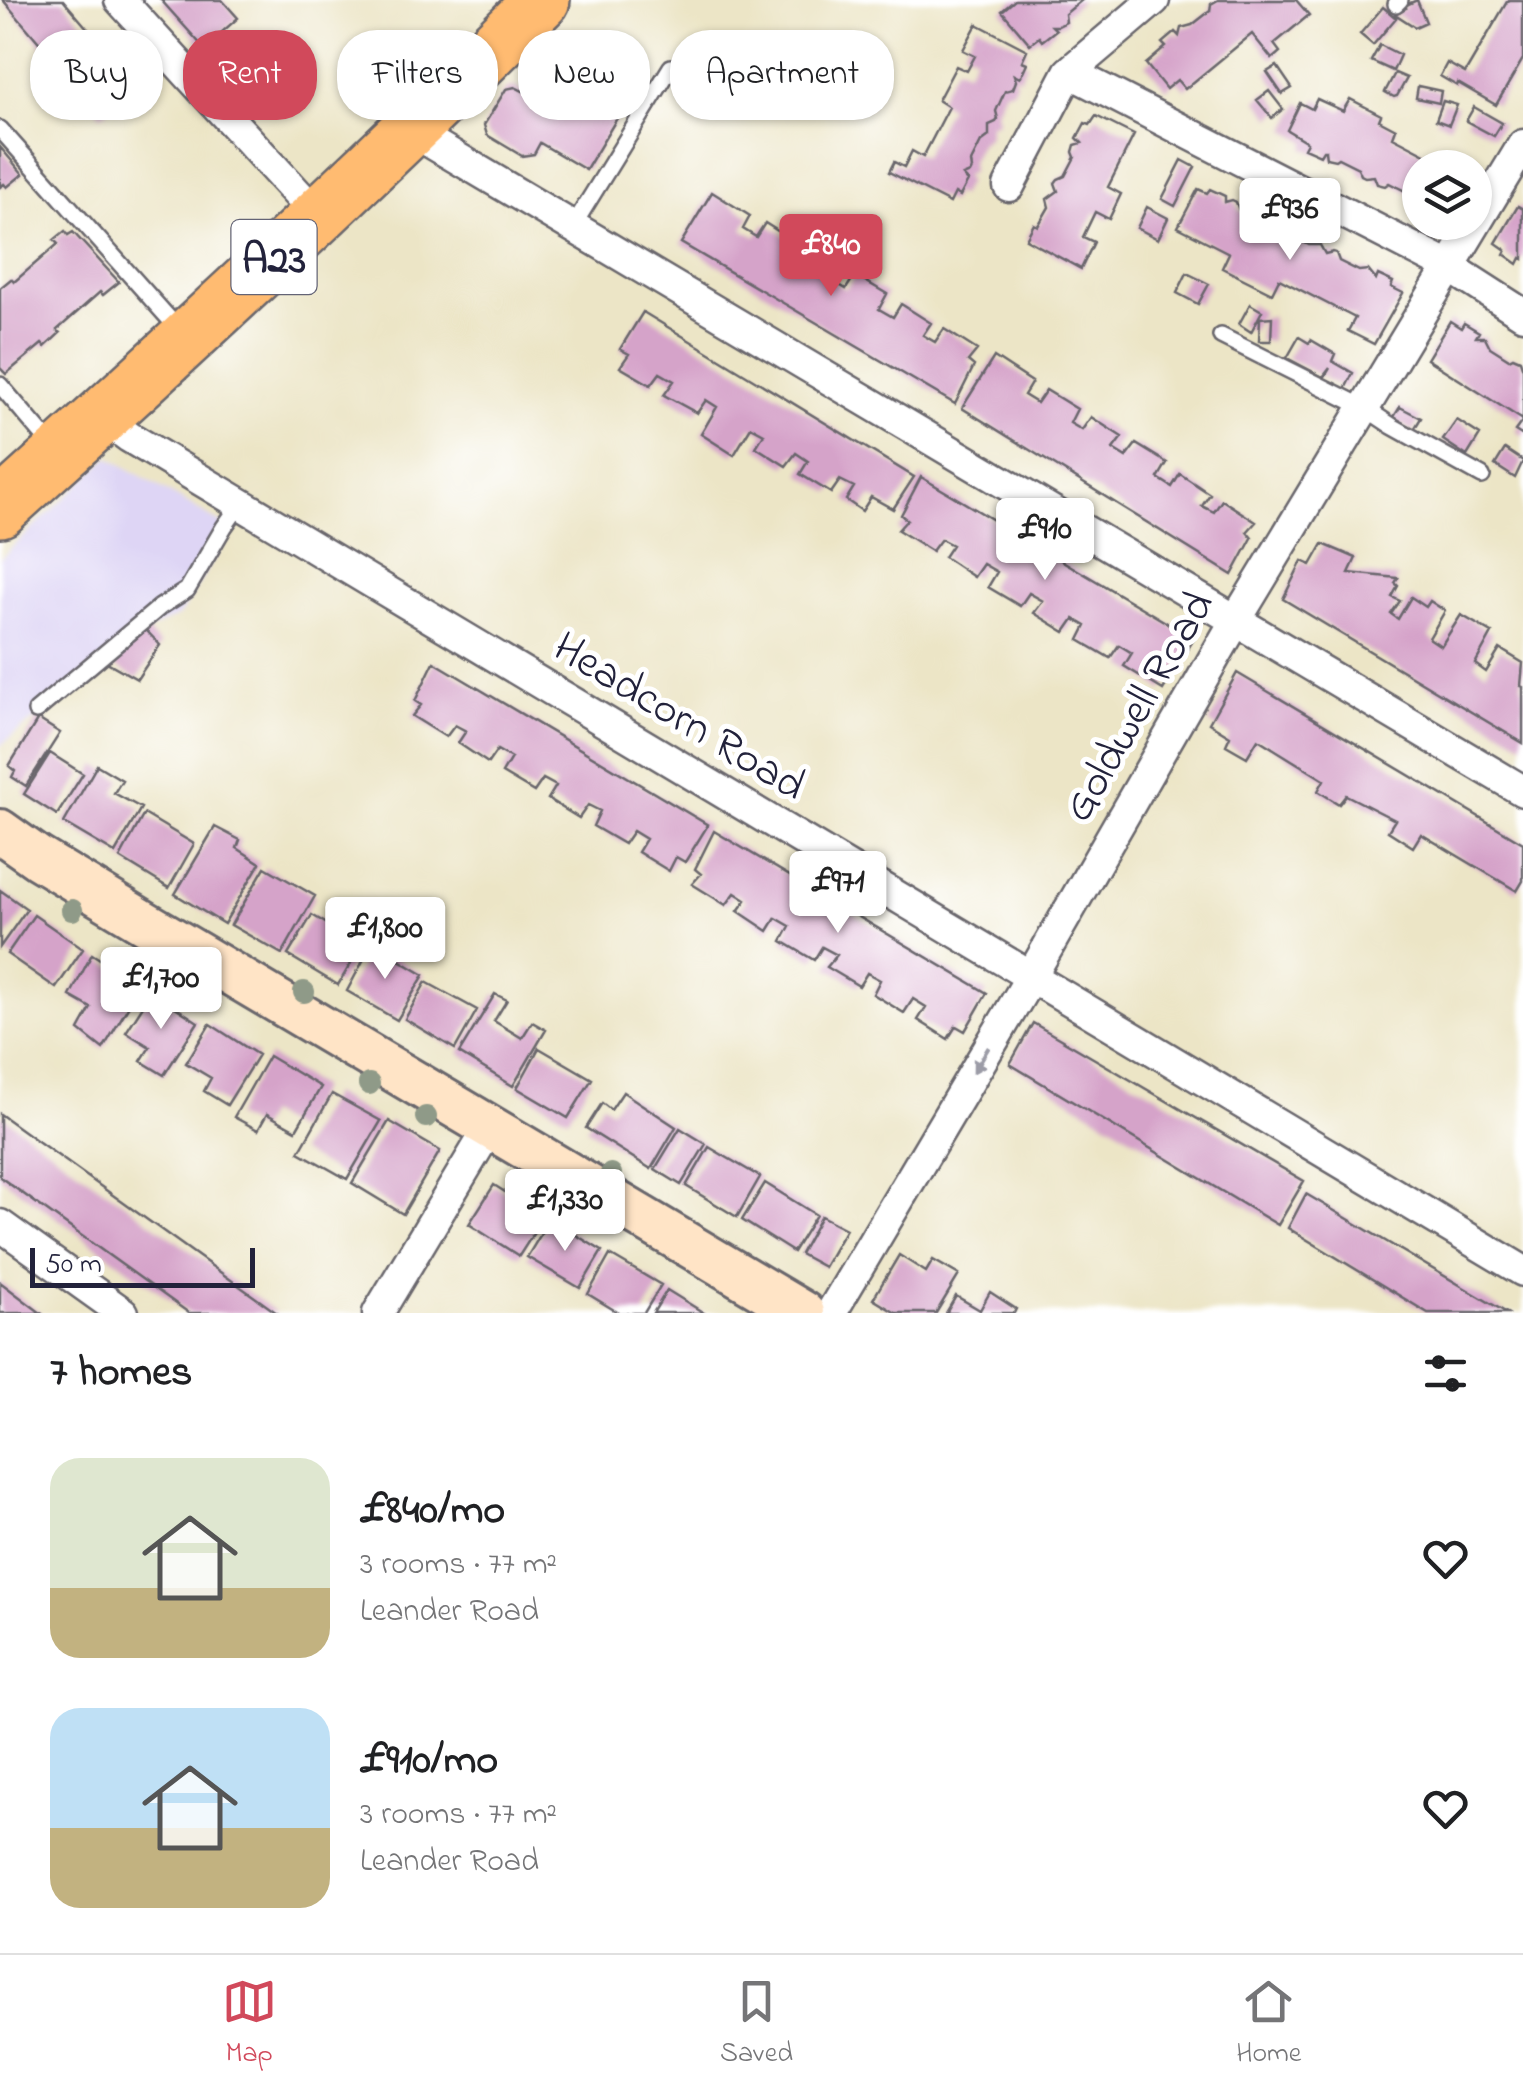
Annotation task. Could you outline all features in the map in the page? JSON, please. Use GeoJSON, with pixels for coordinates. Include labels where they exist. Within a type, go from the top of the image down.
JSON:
{"type":"FeatureCollection","features":[{"type":"Feature","properties":{"kind":"highway","name":"A23"},"geometry":{"type":"LineString","coordinates":[[0,509],[410,130],[542,0]]}},
{"type":"Feature","properties":{"kind":"street"},"geometry":{"type":"LineString","coordinates":[[120,0],[318,216]]}},
{"type":"Feature","properties":{"kind":"street"},"geometry":{"type":"LineString","coordinates":[[1009,186],[1069,72],[1154,0]]}},
{"type":"Feature","properties":{"kind":"street"},"geometry":{"type":"LineString","coordinates":[[1069,72],[1450,268],[1523,314]]}},
{"type":"Feature","properties":{"kind":"street"},"geometry":{"type":"LineString","coordinates":[[410,130],[1523,791]]}},
{"type":"Feature","properties":{"kind":"street","name":"Goldwell Road"},"geometry":{"type":"LineString","coordinates":[[831,1313],[1236,620],[1523,145]]}},
{"type":"Feature","properties":{"kind":"street","name":"Headcorn Road"},"geometry":{"type":"LineString","coordinates":[[102,417],[1523,1271]]}},
{"type":"Feature","properties":{"kind":"street"},"geometry":{"type":"LineString","coordinates":[[0,831],[67,876],[803,1313]]}},
{"type":"Feature","properties":{"kind":"street"},"geometry":{"type":"LineString","coordinates":[[378,1313],[490,1127]]}},
{"type":"Feature","properties":{"kind":"street"},"geometry":{"type":"LineString","coordinates":[[0,1225],[123,1313]]}},
{"type":"Feature","properties":{"kind":"lane"},"geometry":{"type":"LineString","coordinates":[[573,226],[670,69]]}},
{"type":"Feature","properties":{"kind":"lane"},"geometry":{"type":"LineString","coordinates":[[0,129],[187,338]]}},
{"type":"Feature","properties":{"kind":"lane"},"geometry":{"type":"LineString","coordinates":[[1222,336],[1365,408],[1482,476]]}},
{"type":"Feature","properties":{"kind":"lane"},"geometry":{"type":"LineString","coordinates":[[0,385],[60,455]]}},
{"type":"Feature","properties":{"kind":"lane"},"geometry":{"type":"LineString","coordinates":[[36,711],[160,606],[187,590],[241,503]]}},
{"type":"Feature","properties":{"kind":"shaded area"},"geometry":{"type":"Polygon","coordinates":[[[109,457],[232,530],[179,616],[151,629],[0,746],[0,559],[109,457]]]}},
{"type":"Feature","properties":{"kind":"building"},"geometry":{"type":"Polygon","coordinates":[[[3,0],[63,0],[89,30],[30,30],[3,0]]]}},
{"type":"Feature","properties":{"kind":"building"},"geometry":{"type":"Polygon","coordinates":[[[161,0],[222,0],[238,18],[224,30],[188,30],[161,0]]]}},
{"type":"Feature","properties":{"kind":"building"},"geometry":{"type":"Polygon","coordinates":[[[1015,0],[1082,0],[1065,14],[1066,22],[1052,26],[1056,30],[1042,41],[1039,37],[1030,44],[1002,11],[1015,0]]]}},
{"type":"Feature","properties":{"kind":"building"},"geometry":{"type":"Polygon","coordinates":[[[1218,0],[1296,0],[1309,15],[1274,44],[1280,52],[1272,59],[1252,34],[1185,89],[1177,80],[1166,89],[1146,64],[1166,47],[1162,43],[1175,32],[1179,36],[1181,28],[1192,25],[1218,0]]]}},
{"type":"Feature","properties":{"kind":"building"},"geometry":{"type":"Polygon","coordinates":[[[1417,0],[1426,22],[1415,27],[1395,14],[1417,0]]]}},
{"type":"Feature","properties":{"kind":"building"},"geometry":{"type":"Polygon","coordinates":[[[1508,0],[1523,0],[1523,59],[1496,105],[1440,76],[1447,63],[1465,73],[1508,0]]]}},
{"type":"Feature","properties":{"kind":"building"},"geometry":{"type":"Polygon","coordinates":[[[1383,7],[1396,18],[1373,45],[1360,34],[1383,7]]]}},
{"type":"Feature","properties":{"kind":"building"},"geometry":{"type":"Polygon","coordinates":[[[977,24],[1027,50],[1022,61],[1027,63],[1020,78],[1014,75],[1013,89],[1005,91],[996,111],[998,119],[989,125],[989,136],[981,142],[970,173],[963,176],[968,181],[960,196],[955,193],[950,203],[889,172],[894,162],[904,167],[912,151],[923,157],[949,107],[938,100],[956,66],[967,71],[975,56],[963,50],[977,24]]]}},
{"type":"Feature","properties":{"kind":"building"},"geometry":{"type":"Polygon","coordinates":[[[1380,45],[1400,55],[1393,71],[1371,61],[1380,45]]]}},
{"type":"Feature","properties":{"kind":"building"},"geometry":{"type":"Polygon","coordinates":[[[1277,66],[1292,88],[1282,94],[1267,72],[1277,66]]]}},
{"type":"Feature","properties":{"kind":"building"},"geometry":{"type":"Polygon","coordinates":[[[1395,73],[1407,78],[1394,97],[1385,92],[1395,73]]]}},
{"type":"Feature","properties":{"kind":"building"},"geometry":{"type":"Polygon","coordinates":[[[1418,86],[1441,91],[1439,103],[1416,98],[1418,86]]]}},
{"type":"Feature","properties":{"kind":"building"},"geometry":{"type":"Polygon","coordinates":[[[515,87],[518,120],[616,120],[586,170],[540,143],[534,154],[522,156],[487,135],[484,125],[487,120],[498,120],[498,102],[506,89],[515,87]]]}},
{"type":"Feature","properties":{"kind":"building"},"geometry":{"type":"Polygon","coordinates":[[[1269,91],[1283,109],[1272,118],[1257,100],[1269,91]]]}},
{"type":"Feature","properties":{"kind":"building"},"geometry":{"type":"Polygon","coordinates":[[[1317,99],[1343,111],[1350,99],[1381,115],[1379,120],[1396,129],[1393,137],[1418,150],[1402,150],[1402,190],[1389,183],[1377,184],[1374,176],[1361,175],[1358,168],[1338,158],[1326,158],[1325,150],[1320,155],[1304,148],[1307,142],[1287,130],[1300,103],[1312,109],[1317,99]]]}},
{"type":"Feature","properties":{"kind":"building"},"geometry":{"type":"Polygon","coordinates":[[[1443,101],[1457,105],[1449,125],[1436,120],[1443,101]]]}},
{"type":"Feature","properties":{"kind":"building"},"geometry":{"type":"Polygon","coordinates":[[[1474,107],[1502,123],[1494,136],[1466,121],[1474,107]]]}},
{"type":"Feature","properties":{"kind":"building"},"geometry":{"type":"Polygon","coordinates":[[[1096,116],[1134,135],[1108,187],[1121,194],[1109,219],[1095,212],[1083,237],[1094,242],[1081,269],[1026,239],[1049,207],[1047,199],[1058,191],[1055,183],[1065,176],[1075,157],[1075,145],[1082,143],[1077,138],[1085,123],[1090,125],[1096,116]]]}},
{"type":"Feature","properties":{"kind":"building"},"geometry":{"type":"Polygon","coordinates":[[[0,147],[23,174],[7,187],[0,187],[0,147]]]}},
{"type":"Feature","properties":{"kind":"building"},"geometry":{"type":"Polygon","coordinates":[[[1182,160],[1195,167],[1175,206],[1162,199],[1182,160]]]}},
{"type":"Feature","properties":{"kind":"building"},"geometry":{"type":"Polygon","coordinates":[[[1198,189],[1207,193],[1210,189],[1225,196],[1225,202],[1236,202],[1239,210],[1259,220],[1267,218],[1275,229],[1286,228],[1289,235],[1309,245],[1320,245],[1325,254],[1336,253],[1339,261],[1359,271],[1368,270],[1376,280],[1378,275],[1393,282],[1391,287],[1403,293],[1374,344],[1348,331],[1355,318],[1279,279],[1272,293],[1222,268],[1229,253],[1178,227],[1198,189]]]}},
{"type":"Feature","properties":{"kind":"building"},"geometry":{"type":"Polygon","coordinates":[[[712,192],[750,216],[743,229],[756,237],[765,223],[795,242],[789,256],[801,263],[810,250],[841,268],[833,281],[846,289],[855,275],[887,294],[879,309],[893,317],[901,304],[931,323],[923,335],[935,342],[944,329],[977,350],[968,361],[974,366],[955,404],[681,243],[712,192]]]}},
{"type":"Feature","properties":{"kind":"building"},"geometry":{"type":"Polygon","coordinates":[[[1518,206],[1523,209],[1523,259],[1518,264],[1496,243],[1518,206]]]}},
{"type":"Feature","properties":{"kind":"building"},"geometry":{"type":"Polygon","coordinates":[[[1147,207],[1168,218],[1158,239],[1137,228],[1147,207]]]}},
{"type":"Feature","properties":{"kind":"building"},"geometry":{"type":"Polygon","coordinates":[[[65,231],[68,235],[73,232],[119,282],[103,295],[100,292],[57,330],[60,333],[45,347],[42,344],[6,374],[0,368],[0,288],[11,279],[14,282],[58,244],[54,240],[65,231]]]}},
{"type":"Feature","properties":{"kind":"building"},"geometry":{"type":"Polygon","coordinates":[[[1187,273],[1209,284],[1198,304],[1177,293],[1187,273]]]}},
{"type":"Feature","properties":{"kind":"building"},"geometry":{"type":"Polygon","coordinates":[[[1250,304],[1262,311],[1251,332],[1239,324],[1250,304]]]}},
{"type":"Feature","properties":{"kind":"building"},"geometry":{"type":"Polygon","coordinates":[[[643,312],[914,477],[893,509],[871,497],[862,511],[846,500],[854,487],[840,480],[831,493],[800,474],[808,461],[796,453],[786,466],[756,447],[764,434],[751,427],[734,455],[701,434],[717,407],[706,400],[697,413],[664,395],[674,381],[660,373],[651,385],[620,367],[629,354],[620,349],[643,312]]]}},
{"type":"Feature","properties":{"kind":"building"},"geometry":{"type":"Polygon","coordinates":[[[1272,317],[1271,341],[1259,341],[1260,318],[1272,317]]]}},
{"type":"Feature","properties":{"kind":"building"},"geometry":{"type":"Polygon","coordinates":[[[1450,321],[1461,328],[1464,323],[1479,332],[1476,337],[1485,337],[1490,347],[1509,359],[1520,360],[1523,420],[1427,359],[1450,321]]]}},
{"type":"Feature","properties":{"kind":"building"},"geometry":{"type":"Polygon","coordinates":[[[1299,337],[1335,354],[1332,361],[1353,373],[1345,389],[1324,378],[1330,368],[1323,377],[1287,358],[1299,337]]]}},
{"type":"Feature","properties":{"kind":"building"},"geometry":{"type":"Polygon","coordinates":[[[994,357],[1032,382],[1024,395],[1037,403],[1046,390],[1077,409],[1070,423],[1082,430],[1091,417],[1122,437],[1113,449],[1126,457],[1136,444],[1167,463],[1158,478],[1172,487],[1180,474],[1210,494],[1202,506],[1214,512],[1222,500],[1256,522],[1247,532],[1252,538],[1232,575],[962,408],[994,357]]]}},
{"type":"Feature","properties":{"kind":"building"},"geometry":{"type":"Polygon","coordinates":[[[1400,407],[1421,418],[1413,431],[1392,420],[1400,407]]]}},
{"type":"Feature","properties":{"kind":"building"},"geometry":{"type":"Polygon","coordinates":[[[1457,420],[1480,435],[1467,456],[1443,440],[1457,420]]]}},
{"type":"Feature","properties":{"kind":"building"},"geometry":{"type":"Polygon","coordinates":[[[1523,420],[1523,436],[1515,431],[1523,420]]]}},
{"type":"Feature","properties":{"kind":"building"},"geometry":{"type":"Polygon","coordinates":[[[1505,449],[1523,461],[1515,478],[1495,465],[1505,449]]]}},
{"type":"Feature","properties":{"kind":"building"},"geometry":{"type":"Polygon","coordinates":[[[921,477],[1194,639],[1163,690],[1124,666],[1132,653],[1119,645],[1110,658],[1079,640],[1086,626],[1074,619],[1065,632],[1034,613],[1043,601],[1029,593],[1020,606],[988,587],[997,572],[983,564],[974,577],[944,557],[952,545],[941,539],[932,551],[898,530],[907,520],[901,515],[921,477]]]}},
{"type":"Feature","properties":{"kind":"building"},"geometry":{"type":"Polygon","coordinates":[[[1323,544],[1356,558],[1349,573],[1398,578],[1392,597],[1400,601],[1391,614],[1398,619],[1411,597],[1426,607],[1430,601],[1445,611],[1429,638],[1441,646],[1461,615],[1492,633],[1475,664],[1486,672],[1500,649],[1523,663],[1523,743],[1283,599],[1302,561],[1311,565],[1323,544]]]}},
{"type":"Feature","properties":{"kind":"building"},"geometry":{"type":"Polygon","coordinates":[[[146,630],[160,645],[137,679],[107,662],[146,630]]]}},
{"type":"Feature","properties":{"kind":"building"},"geometry":{"type":"Polygon","coordinates":[[[434,662],[708,825],[685,862],[676,857],[669,871],[638,852],[646,839],[633,831],[624,844],[593,826],[600,811],[588,805],[579,818],[548,799],[556,786],[543,779],[534,792],[502,773],[511,758],[497,750],[488,763],[458,743],[466,731],[455,725],[446,737],[412,716],[421,705],[415,701],[434,662]]]}},
{"type":"Feature","properties":{"kind":"building"},"geometry":{"type":"Polygon","coordinates":[[[1237,673],[1523,843],[1523,881],[1517,891],[1421,834],[1413,847],[1388,831],[1395,820],[1346,795],[1339,804],[1318,791],[1324,780],[1258,739],[1247,757],[1226,745],[1230,736],[1209,723],[1237,673]]]}},
{"type":"Feature","properties":{"kind":"building"},"geometry":{"type":"Polygon","coordinates":[[[38,719],[60,733],[26,786],[12,777],[15,771],[9,766],[38,719]]]}},
{"type":"Feature","properties":{"kind":"building"},"geometry":{"type":"Polygon","coordinates":[[[50,753],[83,774],[57,815],[24,794],[50,753]]]}},
{"type":"Feature","properties":{"kind":"building"},"geometry":{"type":"Polygon","coordinates":[[[97,765],[122,780],[114,793],[141,808],[115,853],[64,823],[97,765]]]}},
{"type":"Feature","properties":{"kind":"building"},"geometry":{"type":"Polygon","coordinates":[[[144,814],[194,844],[169,888],[120,858],[144,814]]]}},
{"type":"Feature","properties":{"kind":"building"},"geometry":{"type":"Polygon","coordinates":[[[215,827],[240,840],[237,848],[260,863],[224,924],[175,894],[215,827]]]}},
{"type":"Feature","properties":{"kind":"building"},"geometry":{"type":"Polygon","coordinates":[[[714,831],[987,993],[965,1031],[956,1026],[948,1039],[918,1020],[926,1007],[913,999],[904,1013],[873,994],[880,980],[867,973],[859,986],[827,967],[837,955],[822,947],[814,960],[782,941],[790,926],[776,918],[768,931],[738,911],[746,900],[735,893],[726,905],[692,884],[701,874],[695,869],[714,831]]]}},
{"type":"Feature","properties":{"kind":"building"},"geometry":{"type":"Polygon","coordinates":[[[265,867],[315,896],[282,954],[231,925],[265,867]]]}},
{"type":"Feature","properties":{"kind":"building"},"geometry":{"type":"Polygon","coordinates":[[[0,890],[27,909],[0,947],[0,890]]]}},
{"type":"Feature","properties":{"kind":"building"},"geometry":{"type":"Polygon","coordinates":[[[34,915],[83,949],[56,988],[7,954],[34,915]]]}},
{"type":"Feature","properties":{"kind":"building"},"geometry":{"type":"Polygon","coordinates":[[[312,915],[362,945],[338,985],[288,955],[312,915]]]}},
{"type":"Feature","properties":{"kind":"building"},"geometry":{"type":"Polygon","coordinates":[[[372,944],[424,975],[397,1020],[347,991],[372,944]]]}},
{"type":"Feature","properties":{"kind":"building"},"geometry":{"type":"Polygon","coordinates":[[[92,954],[141,985],[103,1049],[79,1030],[91,1008],[70,996],[92,954]]]}},
{"type":"Feature","properties":{"kind":"building"},"geometry":{"type":"Polygon","coordinates":[[[426,982],[477,1010],[455,1049],[405,1019],[426,982]]]}},
{"type":"Feature","properties":{"kind":"building"},"geometry":{"type":"Polygon","coordinates":[[[152,992],[198,1022],[164,1075],[141,1061],[150,1047],[126,1032],[152,992]]]}},
{"type":"Feature","properties":{"kind":"building"},"geometry":{"type":"Polygon","coordinates":[[[495,994],[507,1000],[494,1021],[522,1038],[532,1022],[546,1030],[513,1086],[459,1053],[495,994]]]}},
{"type":"Feature","properties":{"kind":"building"},"geometry":{"type":"Polygon","coordinates":[[[1033,1023],[1304,1181],[1278,1225],[1010,1064],[1033,1023]]]}},
{"type":"Feature","properties":{"kind":"building"},"geometry":{"type":"Polygon","coordinates":[[[210,1024],[258,1055],[227,1105],[204,1091],[211,1078],[186,1063],[210,1024]]]}},
{"type":"Feature","properties":{"kind":"building"},"geometry":{"type":"Polygon","coordinates":[[[539,1048],[592,1079],[568,1118],[517,1088],[539,1048]]]}},
{"type":"Feature","properties":{"kind":"building"},"geometry":{"type":"Polygon","coordinates":[[[269,1056],[321,1087],[296,1130],[267,1114],[258,1130],[234,1117],[269,1056]]]}},
{"type":"Feature","properties":{"kind":"building"},"geometry":{"type":"Polygon","coordinates":[[[623,1092],[676,1127],[651,1169],[586,1128],[602,1103],[611,1110],[623,1092]]]}},
{"type":"Feature","properties":{"kind":"building"},"geometry":{"type":"Polygon","coordinates":[[[332,1094],[381,1121],[347,1179],[299,1152],[332,1094]]]}},
{"type":"Feature","properties":{"kind":"building"},"geometry":{"type":"Polygon","coordinates":[[[0,1114],[277,1313],[189,1313],[0,1177],[0,1114]]]}},
{"type":"Feature","properties":{"kind":"building"},"geometry":{"type":"Polygon","coordinates":[[[389,1121],[440,1151],[403,1214],[352,1183],[389,1121]]]}},
{"type":"Feature","properties":{"kind":"building"},"geometry":{"type":"Polygon","coordinates":[[[680,1128],[706,1144],[681,1185],[655,1169],[680,1128]]]}},
{"type":"Feature","properties":{"kind":"building"},"geometry":{"type":"Polygon","coordinates":[[[709,1147],[760,1177],[737,1217],[686,1186],[709,1147]]]}},
{"type":"Feature","properties":{"kind":"building"},"geometry":{"type":"Polygon","coordinates":[[[765,1183],[816,1215],[793,1252],[742,1220],[765,1183]]]}},
{"type":"Feature","properties":{"kind":"building"},"geometry":{"type":"Polygon","coordinates":[[[494,1185],[544,1217],[519,1256],[469,1224],[494,1185]]]}},
{"type":"Feature","properties":{"kind":"building"},"geometry":{"type":"Polygon","coordinates":[[[1306,1194],[1507,1313],[1428,1313],[1288,1228],[1306,1194]]]}},
{"type":"Feature","properties":{"kind":"building"},"geometry":{"type":"Polygon","coordinates":[[[821,1216],[846,1229],[824,1267],[800,1254],[821,1216]]]}},
{"type":"Feature","properties":{"kind":"building"},"geometry":{"type":"Polygon","coordinates":[[[550,1219],[602,1251],[580,1288],[527,1257],[550,1219]]]}},
{"type":"Feature","properties":{"kind":"building"},"geometry":{"type":"Polygon","coordinates":[[[610,1255],[661,1285],[644,1313],[619,1313],[588,1294],[610,1255]]]}},
{"type":"Feature","properties":{"kind":"building"},"geometry":{"type":"Polygon","coordinates":[[[899,1255],[926,1272],[933,1260],[959,1275],[936,1313],[896,1313],[873,1299],[899,1255]]]}},
{"type":"Feature","properties":{"kind":"building"},"geometry":{"type":"Polygon","coordinates":[[[0,1282],[41,1313],[0,1313],[0,1282]]]}},
{"type":"Feature","properties":{"kind":"building"},"geometry":{"type":"Polygon","coordinates":[[[667,1290],[704,1313],[653,1313],[667,1290]]]}},
{"type":"Feature","properties":{"kind":"building"},"geometry":{"type":"Polygon","coordinates":[[[990,1292],[1016,1309],[1014,1313],[946,1313],[956,1296],[980,1310],[990,1292]]]}}]}
